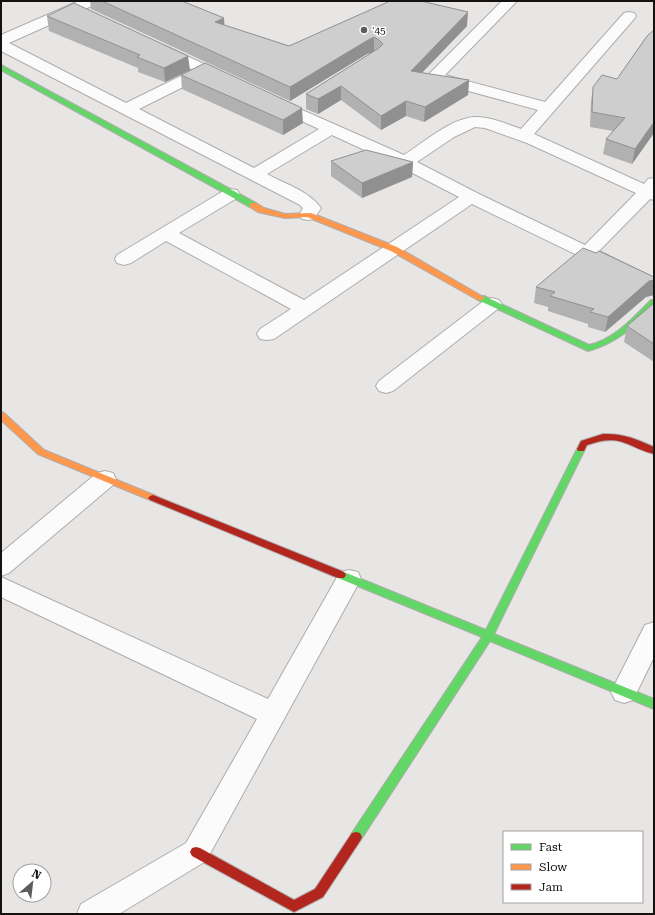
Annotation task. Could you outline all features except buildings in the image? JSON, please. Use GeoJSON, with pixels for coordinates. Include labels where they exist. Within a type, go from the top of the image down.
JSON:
{"type":"FeatureCollection","features":[{"type":"Feature","properties":{"kind":"street"},"geometry":{"type":"LineString","coordinates":[[1,41],[91,1]]}},
{"type":"Feature","properties":{"kind":"street"},"geometry":{"type":"LineString","coordinates":[[510,1],[434,77],[548,108]]}},
{"type":"Feature","properties":{"kind":"street"},"geometry":{"type":"LineString","coordinates":[[75,9],[95,18]]}},
{"type":"Feature","properties":{"kind":"street"},"geometry":{"type":"LineString","coordinates":[[524,136],[629,16]]}},
{"type":"Feature","properties":{"kind":"street"},"geometry":{"type":"LineString","coordinates":[[1,44],[306,201],[312,208],[308,215]]}},
{"type":"Feature","properties":{"kind":"street"},"geometry":{"type":"LineString","coordinates":[[150,44],[241,87]]}},
{"type":"Feature","properties":{"kind":"street"},"geometry":{"type":"LineString","coordinates":[[1,67],[261,210],[286,216],[308,215],[394,249],[492,304],[581,346],[594,349],[616,336],[654,302]]}},
{"type":"Feature","properties":{"kind":"street"},"geometry":{"type":"LineString","coordinates":[[126,109],[205,70]]}},
{"type":"Feature","properties":{"kind":"street"},"geometry":{"type":"LineString","coordinates":[[262,97],[296,106],[331,129],[405,162],[471,197],[654,285]]}},
{"type":"Feature","properties":{"kind":"street"},"geometry":{"type":"LineString","coordinates":[[405,162],[447,135],[474,122],[493,124],[652,190],[587,253]]}},
{"type":"Feature","properties":{"kind":"street"},"geometry":{"type":"LineString","coordinates":[[256,174],[331,129]]}},
{"type":"Feature","properties":{"kind":"street"},"geometry":{"type":"LineString","coordinates":[[124,259],[231,194]]}},
{"type":"Feature","properties":{"kind":"street"},"geometry":{"type":"LineString","coordinates":[[267,334],[471,197]]}},
{"type":"Feature","properties":{"kind":"street"},"geometry":{"type":"LineString","coordinates":[[166,234],[305,309]]}},
{"type":"Feature","properties":{"kind":"street"},"geometry":{"type":"LineString","coordinates":[[386,386],[492,304]]}},
{"type":"Feature","properties":{"kind":"street"},"geometry":{"type":"LineString","coordinates":[[1,415],[41,452],[654,704]]}},
{"type":"Feature","properties":{"kind":"street"},"geometry":{"type":"LineString","coordinates":[[196,852],[294,906],[319,893],[488,636],[584,444],[597,437],[622,436],[654,451]]}},
{"type":"Feature","properties":{"kind":"street"},"geometry":{"type":"LineString","coordinates":[[1,567],[105,479]]}},
{"type":"Feature","properties":{"kind":"street"},"geometry":{"type":"LineString","coordinates":[[92,914],[196,852],[349,579]]}},
{"type":"Feature","properties":{"kind":"street"},"geometry":{"type":"LineString","coordinates":[[1,586],[273,714]]}},
{"type":"Feature","properties":{"kind":"street"},"geometry":{"type":"LineString","coordinates":[[624,692],[654,632]]}},
{"type":"Feature","properties":{"kind":"traffic: fast"},"geometry":{"type":"LineString","coordinates":[[1,67],[253,205]]}},
{"type":"Feature","properties":{"kind":"traffic: fast"},"geometry":{"type":"LineString","coordinates":[[481,298],[588,348],[598,346],[616,336],[654,302]]}},
{"type":"Feature","properties":{"kind":"traffic: fast"},"geometry":{"type":"LineString","coordinates":[[356,837],[488,636],[581,449]]}},
{"type":"Feature","properties":{"kind":"traffic: fast"},"geometry":{"type":"LineString","coordinates":[[341,575],[654,704]]}},
{"type":"Feature","properties":{"kind":"traffic: slow"},"geometry":{"type":"LineString","coordinates":[[253,205],[261,210],[285,216],[308,215],[394,249],[481,298]]}},
{"type":"Feature","properties":{"kind":"traffic: slow"},"geometry":{"type":"LineString","coordinates":[[1,415],[41,452],[153,498]]}},
{"type":"Feature","properties":{"kind":"traffic: jam"},"geometry":{"type":"LineString","coordinates":[[581,449],[584,443],[594,439],[612,437],[628,440],[654,451]]}},
{"type":"Feature","properties":{"kind":"traffic: jam"},"geometry":{"type":"LineString","coordinates":[[153,498],[341,575]]}},
{"type":"Feature","properties":{"kind":"traffic: jam"},"geometry":{"type":"LineString","coordinates":[[196,852],[294,906],[319,893],[356,837]]}},
{"type":"Feature","properties":{"kind":"place","name":"'45"},"geometry":{"type":"Point","coordinates":[364,30]}}]}
